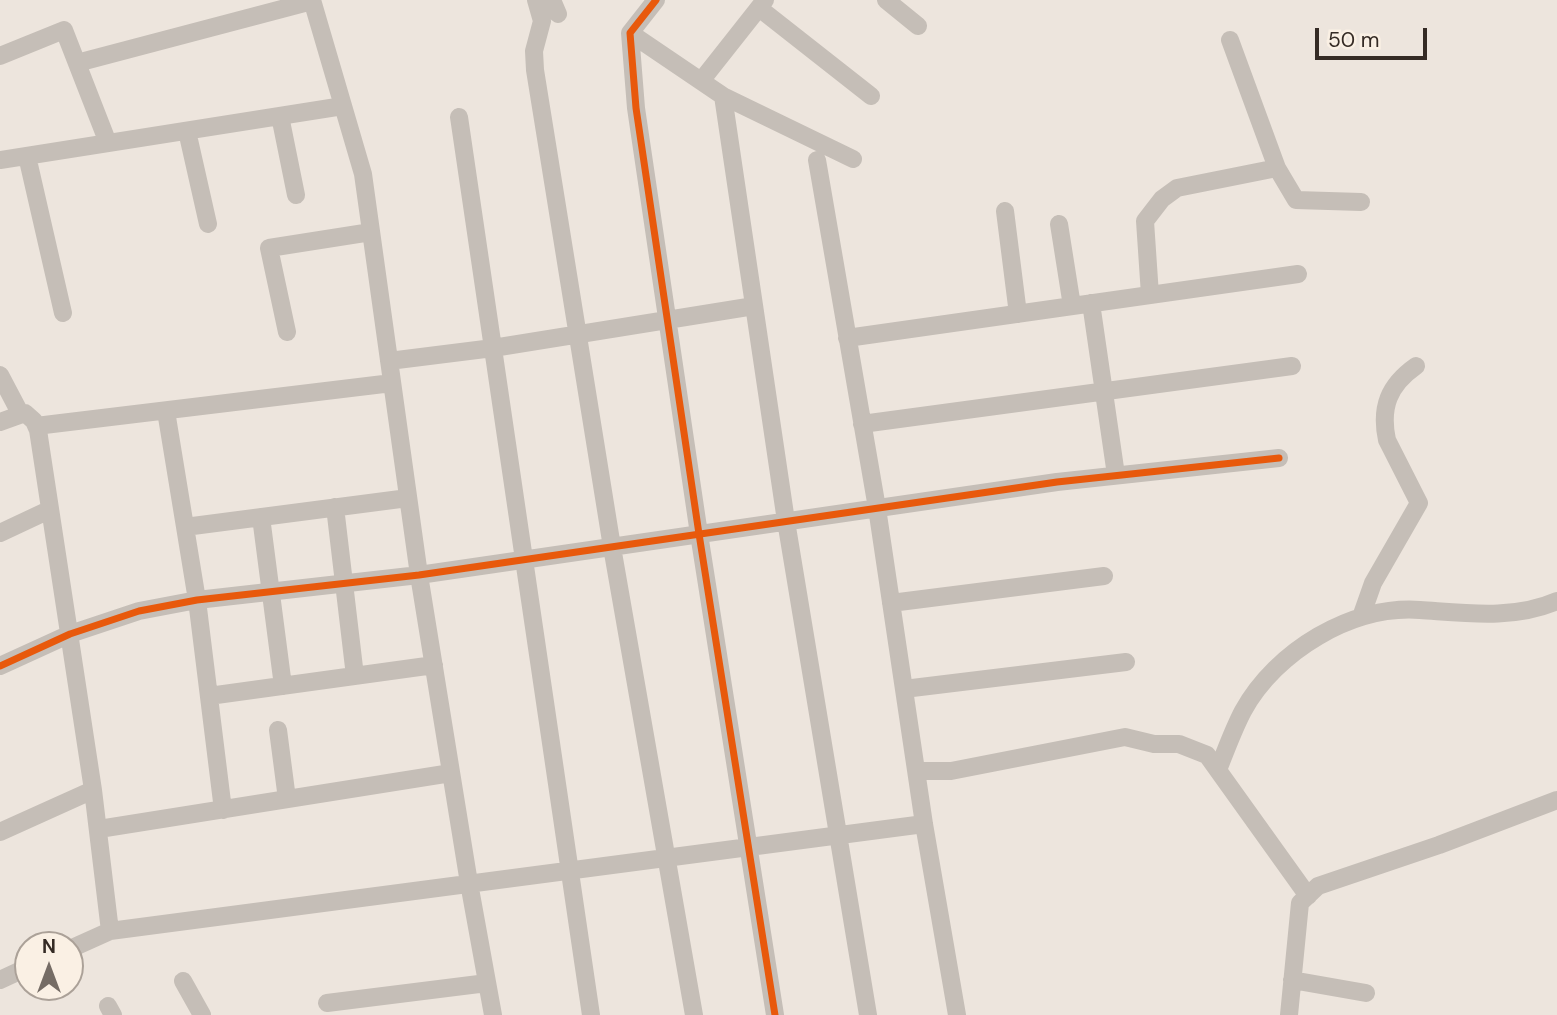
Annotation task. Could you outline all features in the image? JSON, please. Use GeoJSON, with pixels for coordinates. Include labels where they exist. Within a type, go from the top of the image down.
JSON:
{"type":"FeatureCollection","features":[{"type":"Feature","properties":{"kind":"street"},"geometry":{"type":"LineString","coordinates":[[536,0],[542,21],[534,51],[535,70],[612,547],[694,1015]]}},
{"type":"Feature","properties":{"kind":"street"},"geometry":{"type":"LineString","coordinates":[[656,0],[630,33],[636,108],[699,534],[775,1015]]}},
{"type":"Feature","properties":{"kind":"street"},"geometry":{"type":"LineString","coordinates":[[886,0],[918,26]]}},
{"type":"Feature","properties":{"kind":"street"},"geometry":{"type":"LineString","coordinates":[[77,63],[312,1],[363,174],[419,575],[493,1015]]}},
{"type":"Feature","properties":{"kind":"street"},"geometry":{"type":"LineString","coordinates":[[701,81],[762,4],[871,96]]}},
{"type":"Feature","properties":{"kind":"street"},"geometry":{"type":"LineString","coordinates":[[0,56],[65,30],[108,143]]}},
{"type":"Feature","properties":{"kind":"street"},"geometry":{"type":"LineString","coordinates":[[630,33],[723,96],[853,159]]}},
{"type":"Feature","properties":{"kind":"street"},"geometry":{"type":"LineString","coordinates":[[1230,40],[1277,168],[1296,200],[1362,202]]}},
{"type":"Feature","properties":{"kind":"street"},"geometry":{"type":"LineString","coordinates":[[723,96],[786,521],[868,1015]]}},
{"type":"Feature","properties":{"kind":"street"},"geometry":{"type":"LineString","coordinates":[[0,160],[343,106]]}},
{"type":"Feature","properties":{"kind":"street"},"geometry":{"type":"LineString","coordinates":[[280,116],[296,195]]}},
{"type":"Feature","properties":{"kind":"street"},"geometry":{"type":"LineString","coordinates":[[459,117],[591,1015]]}},
{"type":"Feature","properties":{"kind":"street"},"geometry":{"type":"LineString","coordinates":[[187,131],[208,224]]}},
{"type":"Feature","properties":{"kind":"street"},"geometry":{"type":"LineString","coordinates":[[27,156],[63,313]]}},
{"type":"Feature","properties":{"kind":"street"},"geometry":{"type":"LineString","coordinates":[[817,160],[877,508],[924,824],[957,1015]]}},
{"type":"Feature","properties":{"kind":"street"},"geometry":{"type":"LineString","coordinates":[[1150,295],[1145,221],[1162,198],[1177,188],[1277,168]]}},
{"type":"Feature","properties":{"kind":"street"},"geometry":{"type":"LineString","coordinates":[[1005,211],[1018,314]]}},
{"type":"Feature","properties":{"kind":"street"},"geometry":{"type":"LineString","coordinates":[[1059,225],[1072,306]]}},
{"type":"Feature","properties":{"kind":"street"},"geometry":{"type":"LineString","coordinates":[[287,332],[269,248],[371,232]]}},
{"type":"Feature","properties":{"kind":"street"},"geometry":{"type":"LineString","coordinates":[[847,338],[1298,274]]}},
{"type":"Feature","properties":{"kind":"street"},"geometry":{"type":"LineString","coordinates":[[1091,303],[1116,475]]}},
{"type":"Feature","properties":{"kind":"street"},"geometry":{"type":"LineString","coordinates":[[389,361],[494,348],[754,306]]}},
{"type":"Feature","properties":{"kind":"street"},"geometry":{"type":"LineString","coordinates":[[862,424],[1292,366]]}},
{"type":"Feature","properties":{"kind":"street"},"geometry":{"type":"LineString","coordinates":[[1362,617],[1373,583],[1419,503],[1387,440],[1385,429],[1389,395],[1401,376],[1416,366]]}},
{"type":"Feature","properties":{"kind":"street"},"geometry":{"type":"LineString","coordinates":[[0,375],[20,413]]}},
{"type":"Feature","properties":{"kind":"street"},"geometry":{"type":"LineString","coordinates":[[36,426],[392,383]]}},
{"type":"Feature","properties":{"kind":"street"},"geometry":{"type":"LineString","coordinates":[[166,411],[197,600],[223,810]]}},
{"type":"Feature","properties":{"kind":"street"},"geometry":{"type":"LineString","coordinates":[[0,422],[25,412],[36,426],[48,510],[71,634],[99,829],[110,931]]}},
{"type":"Feature","properties":{"kind":"street"},"geometry":{"type":"LineString","coordinates":[[0,666],[71,634],[139,611],[197,600],[525,561],[1057,481],[1279,457]]}},
{"type":"Feature","properties":{"kind":"street"},"geometry":{"type":"LineString","coordinates":[[185,527],[408,498]]}},
{"type":"Feature","properties":{"kind":"street"},"geometry":{"type":"LineString","coordinates":[[335,507],[355,676]]}},
{"type":"Feature","properties":{"kind":"street"},"geometry":{"type":"LineString","coordinates":[[0,533],[48,510]]}},
{"type":"Feature","properties":{"kind":"street"},"geometry":{"type":"LineString","coordinates":[[261,517],[283,686]]}},
{"type":"Feature","properties":{"kind":"street"},"geometry":{"type":"LineString","coordinates":[[891,603],[1104,576]]}},
{"type":"Feature","properties":{"kind":"street"},"geometry":{"type":"LineString","coordinates":[[1218,770],[1244,709],[1277,667],[1327,629],[1376,612],[1397,610],[1452,614],[1526,611],[1557,601]]}},
{"type":"Feature","properties":{"kind":"street"},"geometry":{"type":"LineString","coordinates":[[904,689],[1126,662]]}},
{"type":"Feature","properties":{"kind":"street"},"geometry":{"type":"LineString","coordinates":[[209,696],[434,665]]}},
{"type":"Feature","properties":{"kind":"street"},"geometry":{"type":"LineString","coordinates":[[278,730],[288,799]]}},
{"type":"Feature","properties":{"kind":"street"},"geometry":{"type":"LineString","coordinates":[[917,771],[951,771],[1125,737],[1154,744],[1179,744],[1207,755],[1308,896]]}},
{"type":"Feature","properties":{"kind":"street"},"geometry":{"type":"LineString","coordinates":[[99,829],[451,773]]}},
{"type":"Feature","properties":{"kind":"street"},"geometry":{"type":"LineString","coordinates":[[0,832],[93,790]]}},
{"type":"Feature","properties":{"kind":"street"},"geometry":{"type":"LineString","coordinates":[[1289,1015],[1300,903],[1318,886],[1439,845],[1557,800]]}},
{"type":"Feature","properties":{"kind":"street"},"geometry":{"type":"LineString","coordinates":[[84,942],[110,931],[924,824]]}},
{"type":"Feature","properties":{"kind":"street"},"geometry":{"type":"LineString","coordinates":[[1292,980],[1366,993]]}},
{"type":"Feature","properties":{"kind":"street"},"geometry":{"type":"LineString","coordinates":[[183,981],[202,1015]]}},
{"type":"Feature","properties":{"kind":"street"},"geometry":{"type":"LineString","coordinates":[[327,1003],[487,983]]}},
{"type":"Feature","properties":{"kind":"cycle path"},"geometry":{"type":"LineString","coordinates":[[656,0],[630,33],[636,108],[699,534],[775,1015]]}},
{"type":"Feature","properties":{"kind":"cycle path"},"geometry":{"type":"LineString","coordinates":[[0,666],[70,634],[139,611],[197,600],[419,575],[1057,482],[1279,458]]}}]}
